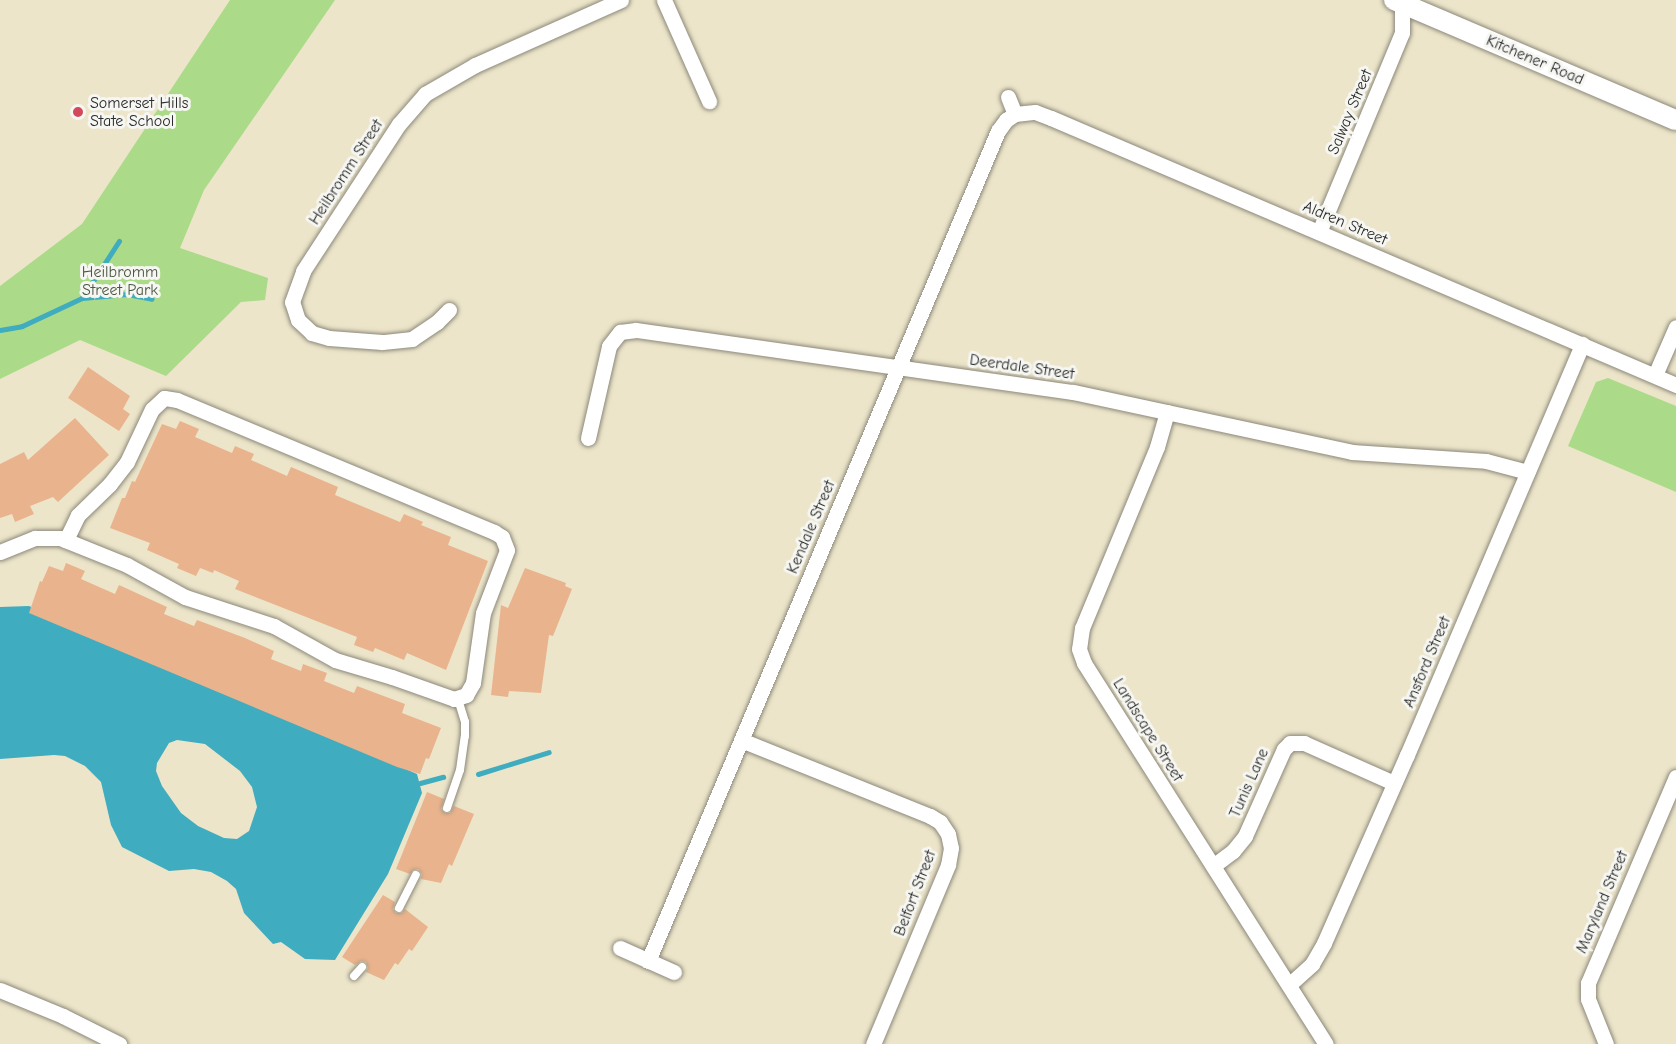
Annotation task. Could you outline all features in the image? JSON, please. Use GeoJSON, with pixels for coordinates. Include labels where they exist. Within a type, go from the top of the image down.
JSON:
{"type":"FeatureCollection","features":[{"type":"Feature","properties":{"kind":"street","name":"Heilbromm Street"},"geometry":{"type":"LineString","coordinates":[[449,310],[412,339],[382,342],[329,338],[312,333],[298,320],[292,302],[303,271],[399,124],[425,94],[475,65],[621,0]]}},
{"type":"Feature","properties":{"kind":"street"},"geometry":{"type":"LineString","coordinates":[[664,0],[710,101]]}},
{"type":"Feature","properties":{"kind":"street","name":"Kitchener Road"},"geometry":{"type":"LineString","coordinates":[[1398,2],[1676,120]]}},
{"type":"Feature","properties":{"kind":"street","name":"Salway Street"},"geometry":{"type":"LineString","coordinates":[[1319,232],[1402,33],[1398,2]]}},
{"type":"Feature","properties":{"kind":"street"},"geometry":{"type":"LineString","coordinates":[[1008,97],[1015,114]]}},
{"type":"Feature","properties":{"kind":"street","name":"Aldren Street"},"geometry":{"type":"LineString","coordinates":[[1015,114],[1027,112],[1042,114],[1676,385]]}},
{"type":"Feature","properties":{"kind":"street","name":"Kendale Street"},"geometry":{"type":"LineString","coordinates":[[648,961],[998,131],[1006,120],[1015,114]]}},
{"type":"Feature","properties":{"kind":"street"},"geometry":{"type":"LineString","coordinates":[[1655,375],[1676,327]]}},
{"type":"Feature","properties":{"kind":"street","name":"Deerdale Street"},"geometry":{"type":"LineString","coordinates":[[588,438],[607,351],[615,335],[625,330],[1073,392],[1352,452],[1486,461],[1528,472]]}},
{"type":"Feature","properties":{"kind":"street","name":"Ansford Street"},"geometry":{"type":"LineString","coordinates":[[1290,984],[1307,970],[1318,955],[1582,344]]}},
{"type":"Feature","properties":{"kind":"street"},"geometry":{"type":"LineString","coordinates":[[0,552],[35,538],[52,537],[66,540],[127,565],[184,597],[274,626],[335,660],[407,681],[446,698],[458,699],[466,694],[473,682],[483,613],[507,554],[507,545],[502,537],[177,400],[164,398],[155,405],[127,462],[110,484],[78,514],[66,540]]}},
{"type":"Feature","properties":{"kind":"street","name":"Landscape Street"},"geometry":{"type":"LineString","coordinates":[[1167,412],[1157,447],[1083,628],[1079,650],[1084,663],[1326,1044]]}},
{"type":"Feature","properties":{"kind":"street","name":"Belfort Street"},"geometry":{"type":"LineString","coordinates":[[741,740],[930,816],[940,822],[948,834],[951,848],[948,865],[873,1044]]}},
{"type":"Feature","properties":{"kind":"street","name":"Tunis Lane"},"geometry":{"type":"LineString","coordinates":[[1214,866],[1233,851],[1245,836],[1282,753],[1290,743],[1304,743],[1394,783]]}},
{"type":"Feature","properties":{"kind":"street","name":"Maryland Street"},"geometry":{"type":"LineString","coordinates":[[1606,1044],[1588,999],[1588,983],[1676,777]]}},
{"type":"Feature","properties":{"kind":"street"},"geometry":{"type":"LineString","coordinates":[[620,948],[674,972]]}},
{"type":"Feature","properties":{"kind":"street"},"geometry":{"type":"LineString","coordinates":[[0,990],[63,1016],[119,1044]]}},
{"type":"Feature","properties":{"kind":"lane"},"geometry":{"type":"LineString","coordinates":[[447,808],[460,770],[465,736],[465,722],[458,699]]}},
{"type":"Feature","properties":{"kind":"lane"},"geometry":{"type":"LineString","coordinates":[[399,908],[416,875]]}},
{"type":"Feature","properties":{"kind":"lane"},"geometry":{"type":"LineString","coordinates":[[354,976],[362,967]]}},
{"type":"Feature","properties":{"kind":"green space","name":"Heilbromm Street Park"},"geometry":{"type":"Polygon","coordinates":[[[230,0],[335,0],[204,190],[180,248],[268,278],[265,300],[241,302],[166,376],[80,340],[0,379],[0,286],[82,224],[230,0]]]}},
{"type":"Feature","properties":{"kind":"green space"},"geometry":{"type":"Polygon","coordinates":[[[1608,378],[1676,406],[1676,492],[1568,446],[1596,382],[1608,378]]]}},
{"type":"Feature","properties":{"kind":"water"},"geometry":{"type":"Polygon","coordinates":[[[29,606],[417,774],[422,793],[388,874],[335,960],[305,959],[281,942],[273,944],[244,913],[236,889],[211,872],[194,869],[169,871],[122,847],[111,825],[101,782],[85,766],[65,756],[54,755],[0,759],[0,607],[29,606]],[[177,740],[169,743],[157,763],[156,771],[162,786],[181,813],[198,826],[224,838],[237,839],[249,831],[257,807],[252,787],[240,771],[205,744],[177,740]]]}},
{"type":"Feature","properties":{"kind":"building"},"geometry":{"type":"Polygon","coordinates":[[[88,367],[130,396],[123,409],[130,414],[119,431],[68,398],[88,367]]]}},
{"type":"Feature","properties":{"kind":"building"},"geometry":{"type":"Polygon","coordinates":[[[75,418],[109,455],[58,502],[53,497],[30,506],[34,514],[15,522],[12,514],[0,518],[0,464],[24,452],[28,460],[75,418]]]}},
{"type":"Feature","properties":{"kind":"building"},"geometry":{"type":"Polygon","coordinates":[[[180,421],[199,429],[195,437],[232,453],[235,446],[254,454],[251,460],[287,476],[291,467],[338,487],[335,495],[400,522],[404,514],[423,522],[421,525],[451,537],[448,545],[488,561],[446,670],[407,653],[404,660],[375,648],[373,652],[354,645],[357,637],[235,589],[239,581],[214,570],[213,573],[200,568],[196,576],[177,568],[179,564],[147,550],[150,543],[110,528],[122,498],[125,498],[132,481],[135,482],[162,424],[176,429],[180,421]]]}},
{"type":"Feature","properties":{"kind":"building"},"geometry":{"type":"Polygon","coordinates":[[[66,563],[85,571],[81,579],[115,594],[119,585],[167,607],[164,614],[194,626],[197,620],[274,651],[271,659],[301,671],[303,664],[327,673],[324,681],[354,693],[357,686],[405,704],[402,713],[441,728],[429,759],[426,758],[420,774],[397,767],[29,613],[40,581],[42,582],[49,566],[63,571],[66,563]]]}},
{"type":"Feature","properties":{"kind":"building"},"geometry":{"type":"Polygon","coordinates":[[[525,568],[566,583],[565,586],[572,589],[553,636],[549,635],[541,693],[509,691],[508,697],[491,695],[501,605],[508,608],[525,568]]]}},
{"type":"Feature","properties":{"kind":"building"},"geometry":{"type":"Polygon","coordinates":[[[427,792],[444,799],[441,809],[445,813],[450,813],[454,806],[474,814],[452,866],[449,864],[441,883],[421,879],[422,874],[418,869],[413,870],[410,874],[396,869],[427,792]]]}},
{"type":"Feature","properties":{"kind":"building"},"geometry":{"type":"Polygon","coordinates":[[[383,895],[395,902],[393,909],[396,913],[402,913],[405,909],[428,927],[412,951],[409,949],[398,965],[395,963],[384,980],[366,972],[368,968],[366,962],[361,961],[355,965],[342,957],[383,895]]]}},
{"type":"Feature","properties":{"kind":"waterway"},"geometry":{"type":"LineString","coordinates":[[82,298],[119,241]]}},
{"type":"Feature","properties":{"kind":"waterway"},"geometry":{"type":"LineString","coordinates":[[0,330],[22,326],[82,298],[127,294],[152,299]]}},
{"type":"Feature","properties":{"kind":"waterway"},"geometry":{"type":"LineString","coordinates":[[478,774],[549,752]]}},
{"type":"Feature","properties":{"kind":"waterway"},"geometry":{"type":"LineString","coordinates":[[420,783],[443,777]]}},
{"type":"Feature","properties":{"kind":"place","name":"Somerset Hills State School"},"geometry":{"type":"Point","coordinates":[78,112]}}]}
